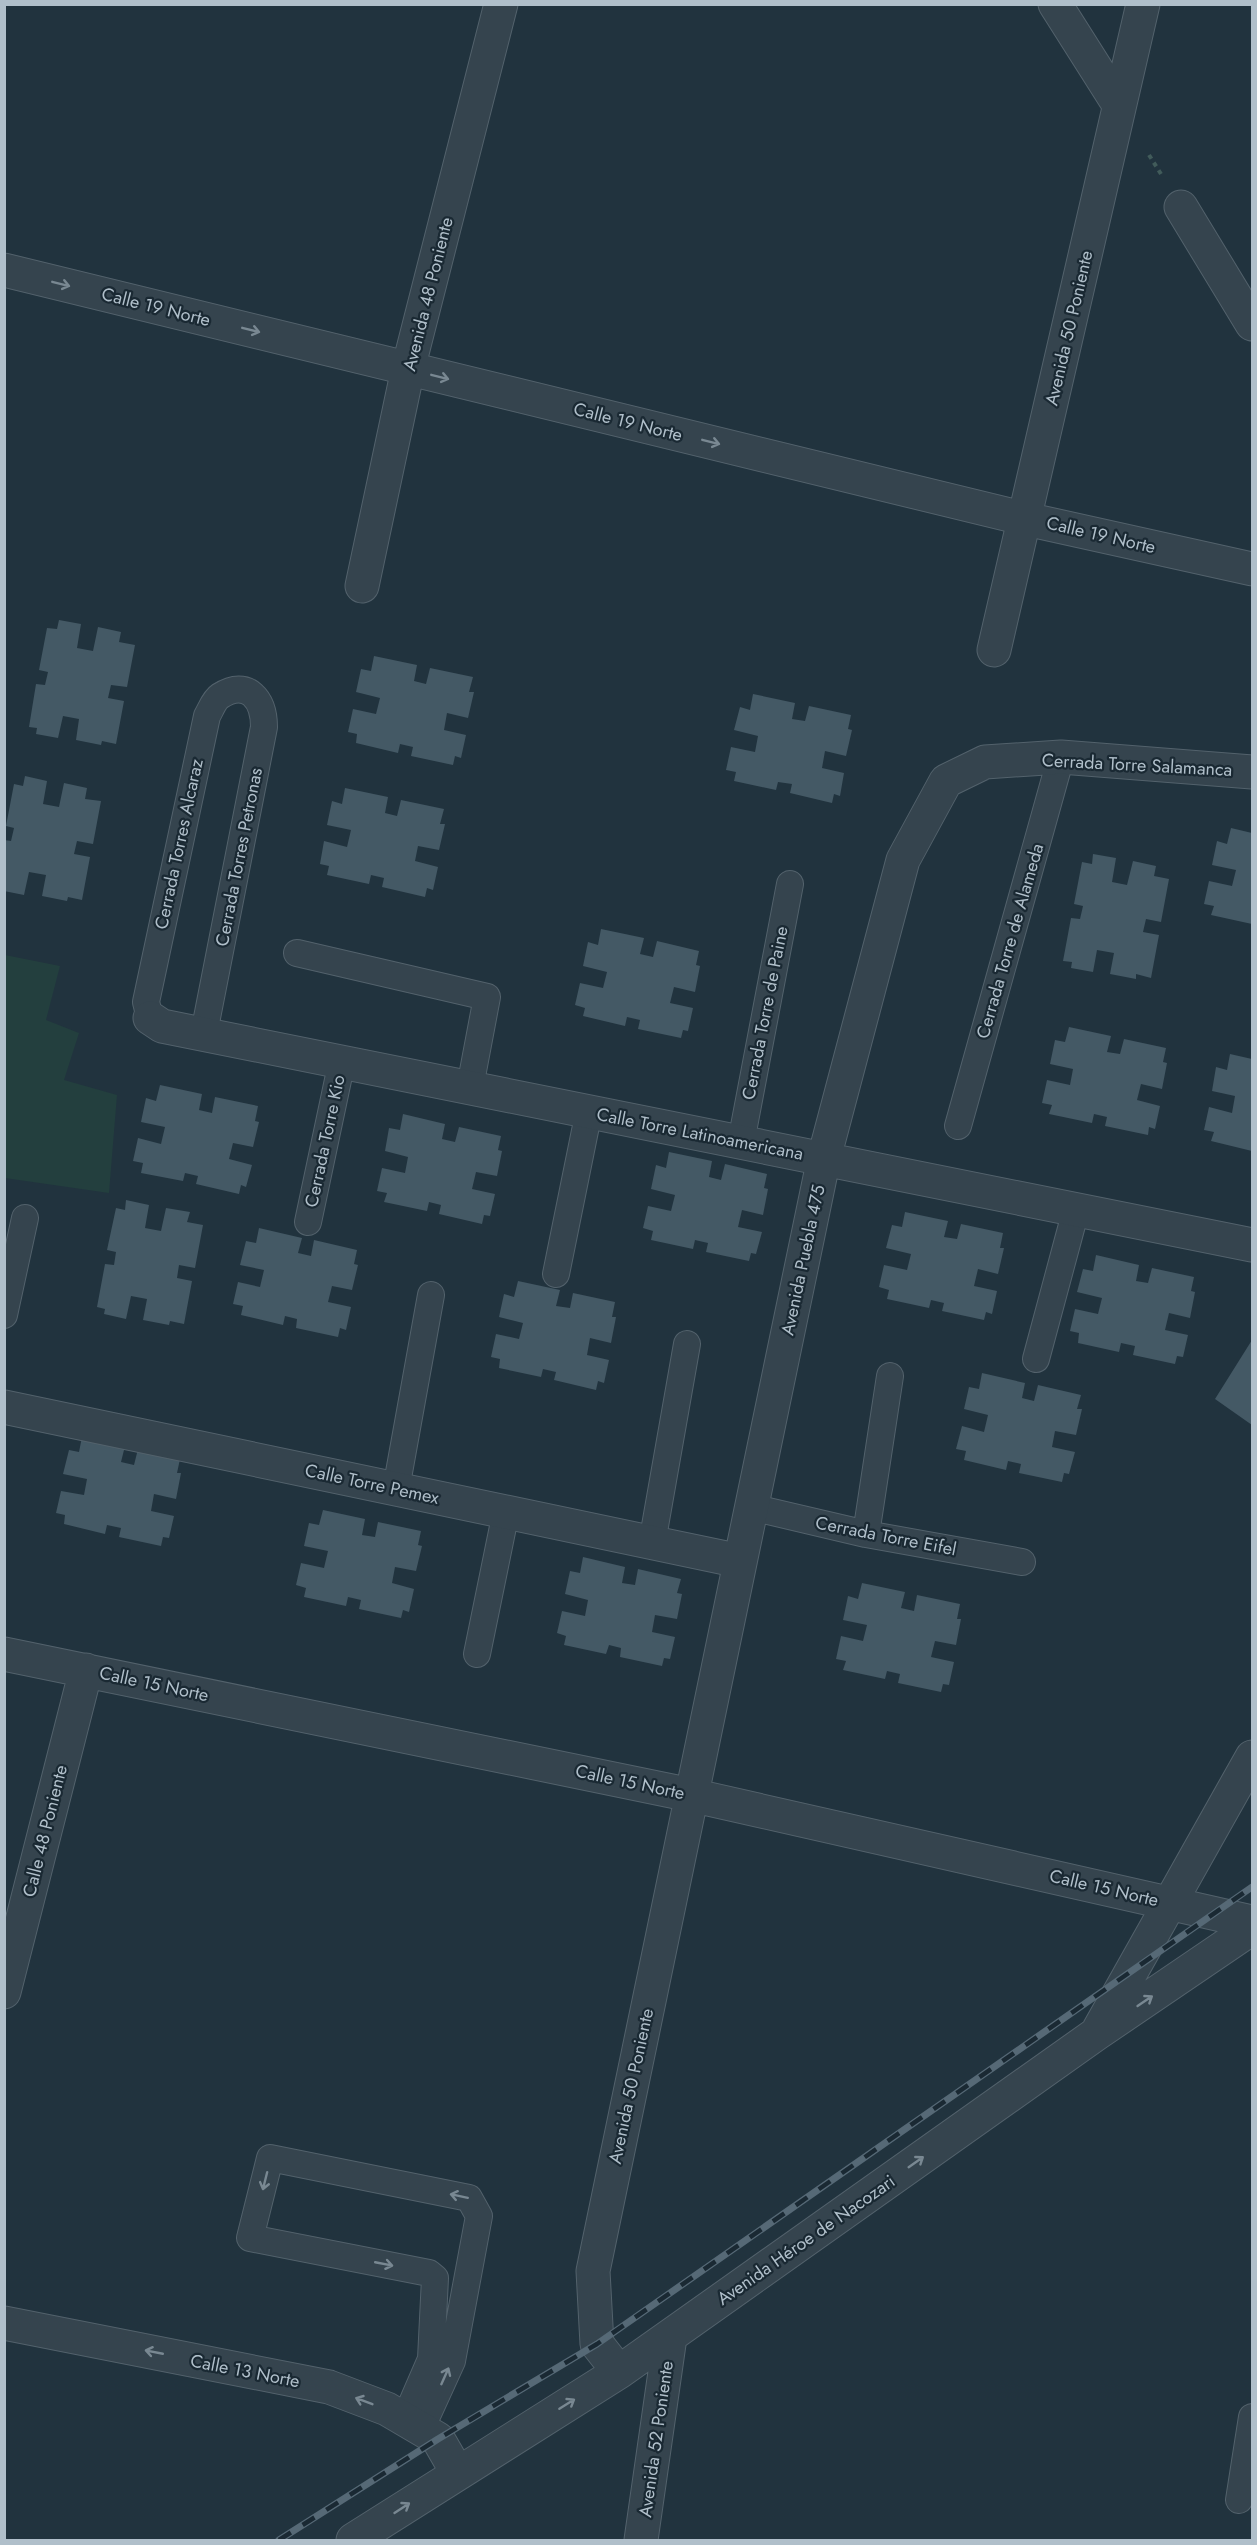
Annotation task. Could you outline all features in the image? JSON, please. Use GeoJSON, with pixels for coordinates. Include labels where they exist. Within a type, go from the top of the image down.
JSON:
{"type":"FeatureCollection","features":[{"type":"Feature","properties":{"kind":"street","name":"Avenida 48 Poniente"},"geometry":{"type":"LineString","coordinates":[[362,586],[408,369],[501,4]]}},
{"type":"Feature","properties":{"kind":"street"},"geometry":{"type":"LineString","coordinates":[[1055,4],[1119,105]]}},
{"type":"Feature","properties":{"kind":"street","name":"Avenida 50 Poniente"},"geometry":{"type":"LineString","coordinates":[[994,650],[1143,4]]}},
{"type":"Feature","properties":{"kind":"street"},"geometry":{"type":"LineString","coordinates":[[1181,207],[1252,324]]}},
{"type":"Feature","properties":{"kind":"street","name":"Calle 19 Norte"},"geometry":{"type":"LineString","coordinates":[[4,270],[1026,519],[1252,569]]}},
{"type":"Feature","properties":{"kind":"street","name":"Cerrada Torre Salamanca"},"geometry":{"type":"LineString","coordinates":[[985,762],[1061,757],[1252,772]]}},
{"type":"Feature","properties":{"kind":"street","name":"Avenida Puebla 475"},"geometry":{"type":"LineString","coordinates":[[691,1795],[824,1158],[903,860],[946,781],[985,762]]}},
{"type":"Feature","properties":{"kind":"street","name":"Calle Torre Latinoamericana"},"geometry":{"type":"LineString","coordinates":[[150,1018],[162,1026],[1252,1245]]}},
{"type":"Feature","properties":{"kind":"street","name":"Calle Torre Pemex"},"geometry":{"type":"LineString","coordinates":[[4,1407],[740,1561]]}},
{"type":"Feature","properties":{"kind":"street","name":"Calle 15 Norte"},"geometry":{"type":"LineString","coordinates":[[4,1654],[691,1795],[1252,1922]]}},
{"type":"Feature","properties":{"kind":"street","name":"Calle 48 Poniente"},"geometry":{"type":"LineString","coordinates":[[4,1992],[86,1670]]}},
{"type":"Feature","properties":{"kind":"street"},"geometry":{"type":"LineString","coordinates":[[1096,2034],[1252,1757]]}},
{"type":"Feature","properties":{"kind":"street","name":"Avenida 50 Poniente"},"geometry":{"type":"LineString","coordinates":[[619,2372],[597,2344],[593,2271],[691,1795]]}},
{"type":"Feature","properties":{"kind":"street","name":"Avenida Héroe de Nacozari"},"geometry":{"type":"LineString","coordinates":[[353,2541],[457,2472],[619,2372],[1096,2034],[1252,1928]]}},
{"type":"Feature","properties":{"kind":"street","name":"Calle 13 Norte"},"geometry":{"type":"LineString","coordinates":[[4,2323],[329,2387],[387,2409],[438,2439],[457,2472]]}},
{"type":"Feature","properties":{"kind":"street","name":"Avenida 52 Poniente"},"geometry":{"type":"LineString","coordinates":[[641,2541],[670,2337]]}},
{"type":"Feature","properties":{"kind":"lane","name":"Cerrada Torres Alcaraz"},"geometry":{"type":"LineString","coordinates":[[150,1018],[146,1002],[207,716],[218,697],[233,690],[243,690]]}},
{"type":"Feature","properties":{"kind":"lane","name":"Cerrada Torres Petronas"},"geometry":{"type":"LineString","coordinates":[[204,1033],[264,727],[264,710],[255,696],[243,690]]}},
{"type":"Feature","properties":{"kind":"lane","name":"Cerrada Torre de Alameda"},"geometry":{"type":"LineString","coordinates":[[958,1126],[1061,757]]}},
{"type":"Feature","properties":{"kind":"lane","name":"Cerrada Torre de Paine"},"geometry":{"type":"LineString","coordinates":[[741,1142],[790,884]]}},
{"type":"Feature","properties":{"kind":"lane"},"geometry":{"type":"LineString","coordinates":[[297,953],[487,997],[470,1087]]}},
{"type":"Feature","properties":{"kind":"lane","name":"Cerrada Torre Kio"},"geometry":{"type":"LineString","coordinates":[[308,1222],[342,1061]]}},
{"type":"Feature","properties":{"kind":"lane"},"geometry":{"type":"LineString","coordinates":[[556,1274],[589,1111]]}},
{"type":"Feature","properties":{"kind":"lane"},"geometry":{"type":"LineString","coordinates":[[1036,1359],[1076,1210]]}},
{"type":"Feature","properties":{"kind":"lane"},"geometry":{"type":"LineString","coordinates":[[4,1315],[24,1218]]}},
{"type":"Feature","properties":{"kind":"lane"},"geometry":{"type":"LineString","coordinates":[[396,1489],[431,1295]]}},
{"type":"Feature","properties":{"kind":"lane"},"geometry":{"type":"LineString","coordinates":[[652,1543],[687,1344]]}},
{"type":"Feature","properties":{"kind":"lane"},"geometry":{"type":"LineString","coordinates":[[866,1534],[890,1376]]}},
{"type":"Feature","properties":{"kind":"lane","name":"Cerrada Torre Eifel"},"geometry":{"type":"LineString","coordinates":[[751,1507],[866,1534],[1022,1562]]}},
{"type":"Feature","properties":{"kind":"lane"},"geometry":{"type":"LineString","coordinates":[[477,1654],[506,1512]]}},
{"type":"Feature","properties":{"kind":"lane"},"geometry":{"type":"LineString","coordinates":[[270,2158],[469,2198],[480,2216],[452,2361],[413,2424],[430,2359],[435,2278],[429,2273],[250,2238],[270,2158]]}},
{"type":"Feature","properties":{"kind":"lane"},"geometry":{"type":"LineString","coordinates":[[1239,2500],[1252,2417]]}},
{"type":"Feature","properties":{"kind":"green space"},"geometry":{"type":"Polygon","coordinates":[[[5,955],[60,966],[46,1020],[79,1033],[64,1080],[117,1095],[109,1193],[5,1178],[5,955]]]}},
{"type":"Feature","properties":{"kind":"building"},"geometry":{"type":"Polygon","coordinates":[[[59,620],[81,624],[77,648],[93,651],[98,627],[121,632],[119,642],[135,645],[127,687],[111,685],[108,698],[124,701],[116,744],[102,741],[101,745],[76,740],[79,719],[63,716],[58,738],[36,734],[37,728],[29,727],[36,684],[45,685],[48,672],[39,670],[47,628],[57,629],[59,620]]]}},
{"type":"Feature","properties":{"kind":"building"},"geometry":{"type":"Polygon","coordinates":[[[374,656],[417,665],[414,681],[426,684],[430,668],[473,677],[469,692],[474,692],[468,718],[447,713],[444,730],[466,735],[461,758],[455,756],[453,765],[411,756],[413,747],[400,744],[398,753],[356,743],[357,734],[348,732],[353,709],[376,714],[380,698],[356,692],[361,669],[371,671],[374,656]]]}},
{"type":"Feature","properties":{"kind":"building"},"geometry":{"type":"Polygon","coordinates":[[[753,694],[795,703],[792,719],[805,721],[809,706],[851,715],[848,729],[852,730],[846,756],[825,751],[822,768],[844,773],[840,796],[834,794],[832,803],[790,793],[792,784],[778,782],[776,790],[734,781],[736,772],[726,770],[731,747],[755,752],[758,736],[734,730],[740,707],[750,710],[753,694]]]}},
{"type":"Feature","properties":{"kind":"building"},"geometry":{"type":"Polygon","coordinates":[[[25,776],[47,781],[43,804],[59,807],[64,783],[87,788],[85,799],[101,801],[93,844],[77,841],[74,854],[90,857],[82,900],[68,897],[67,901],[42,896],[46,875],[29,872],[24,895],[4,891],[4,840],[11,841],[14,828],[6,826],[14,784],[23,786],[25,776]]]}},
{"type":"Feature","properties":{"kind":"building"},"geometry":{"type":"Polygon","coordinates":[[[345,788],[388,797],[385,813],[397,816],[401,800],[444,809],[440,824],[445,824],[439,850],[418,846],[415,861],[438,867],[433,890],[427,888],[425,897],[382,887],[384,878],[371,875],[369,884],[327,875],[329,866],[320,864],[324,841],[347,847],[351,830],[327,825],[332,801],[342,804],[345,788]]]}},
{"type":"Feature","properties":{"kind":"building"},"geometry":{"type":"Polygon","coordinates":[[[1231,828],[1252,833],[1252,924],[1211,915],[1214,906],[1204,904],[1209,881],[1232,886],[1236,870],[1212,865],[1217,841],[1227,844],[1231,828]]]}},
{"type":"Feature","properties":{"kind":"building"},"geometry":{"type":"Polygon","coordinates":[[[1093,854],[1116,858],[1112,882],[1127,885],[1133,861],[1156,866],[1154,876],[1169,879],[1161,922],[1146,919],[1143,932],[1159,935],[1151,978],[1136,974],[1136,979],[1110,974],[1114,953],[1097,950],[1093,972],[1071,968],[1072,962],[1063,961],[1071,918],[1080,919],[1083,906],[1074,904],[1082,862],[1092,864],[1093,854]]]}},
{"type":"Feature","properties":{"kind":"building"},"geometry":{"type":"Polygon","coordinates":[[[601,929],[644,938],[640,954],[653,957],[657,941],[699,951],[696,965],[700,966],[695,992],[674,987],[670,1003],[693,1008],[688,1031],[683,1030],[681,1038],[638,1029],[640,1020],[627,1017],[625,1026],[583,1016],[585,1008],[575,1005],[580,983],[603,988],[607,972],[583,966],[588,942],[598,945],[601,929]]]}},
{"type":"Feature","properties":{"kind":"building"},"geometry":{"type":"Polygon","coordinates":[[[1069,1027],[1111,1036],[1107,1052],[1120,1054],[1124,1039],[1166,1048],[1163,1062],[1167,1063],[1162,1089],[1141,1084],[1137,1100],[1160,1106],[1155,1129],[1149,1127],[1148,1135],[1105,1126],[1107,1117],[1094,1114],[1092,1123],[1049,1114],[1052,1105],[1042,1103],[1047,1080],[1070,1085],[1073,1069],[1050,1064],[1055,1040],[1065,1042],[1069,1027]]]}},
{"type":"Feature","properties":{"kind":"building"},"geometry":{"type":"Polygon","coordinates":[[[1230,1054],[1252,1059],[1252,1151],[1211,1141],[1214,1132],[1204,1130],[1209,1107],[1232,1113],[1235,1096],[1212,1091],[1216,1067],[1227,1070],[1230,1054]]]}},
{"type":"Feature","properties":{"kind":"building"},"geometry":{"type":"Polygon","coordinates":[[[160,1085],[202,1094],[199,1110],[212,1113],[215,1097],[258,1106],[255,1121],[259,1122],[253,1147],[233,1143],[229,1159],[252,1165],[246,1187],[241,1185],[239,1194],[196,1184],[198,1176],[185,1173],[183,1181],[141,1173],[143,1163],[133,1161],[138,1138],[161,1144],[165,1127],[141,1122],[146,1098],[156,1101],[160,1085]]]}},
{"type":"Feature","properties":{"kind":"building"},"geometry":{"type":"Polygon","coordinates":[[[403,1114],[445,1124],[442,1139],[455,1142],[459,1127],[501,1136],[498,1150],[502,1151],[497,1176],[476,1172],[472,1189],[495,1194],[490,1216],[484,1215],[482,1224],[439,1214],[441,1205],[429,1202],[427,1211],[384,1202],[387,1193],[377,1191],[382,1168],[405,1173],[408,1157],[385,1151],[389,1128],[400,1130],[403,1114]]]}},
{"type":"Feature","properties":{"kind":"building"},"geometry":{"type":"Polygon","coordinates":[[[669,1152],[712,1161],[709,1177],[721,1180],[725,1164],[767,1174],[764,1188],[768,1189],[763,1215],[742,1210],[738,1227],[762,1232],[756,1254],[751,1253],[749,1261],[706,1252],[708,1243],[695,1240],[693,1249],[651,1240],[653,1231],[643,1228],[648,1206],[671,1211],[675,1195],[651,1189],[656,1165],[666,1168],[669,1152]]]}},
{"type":"Feature","properties":{"kind":"building"},"geometry":{"type":"Polygon","coordinates":[[[126,1200],[149,1205],[145,1228],[161,1231],[166,1208],[190,1212],[187,1222],[203,1225],[195,1268],[179,1265],[177,1278],[192,1281],[184,1324],[170,1321],[169,1325],[143,1320],[147,1299],[131,1296],[126,1319],[104,1314],[105,1309],[97,1307],[105,1264],[114,1265],[116,1252],[107,1250],[116,1208],[125,1210],[126,1200]]]}},
{"type":"Feature","properties":{"kind":"building"},"geometry":{"type":"Polygon","coordinates":[[[905,1212],[948,1221],[944,1237],[957,1239],[961,1224],[1003,1233],[1000,1248],[1004,1248],[998,1274],[978,1269],[974,1286],[997,1291],[992,1314],[986,1312],[984,1320],[942,1311],[944,1303],[931,1300],[929,1308],[887,1299],[889,1290],[879,1287],[884,1265],[907,1270],[911,1254],[886,1248],[892,1225],[902,1227],[905,1212]]]}},
{"type":"Feature","properties":{"kind":"building"},"geometry":{"type":"Polygon","coordinates":[[[259,1228],[302,1238],[298,1253],[311,1256],[314,1240],[357,1250],[354,1264],[358,1265],[352,1290],[332,1286],[328,1302],[351,1307],[346,1330],[340,1328],[338,1337],[296,1328],[297,1319],[285,1316],[283,1325],[241,1315],[243,1306],[233,1304],[238,1282],[260,1287],[264,1270],[240,1265],[246,1241],[256,1243],[259,1228]]]}},
{"type":"Feature","properties":{"kind":"building"},"geometry":{"type":"Polygon","coordinates":[[[1096,1255],[1139,1265],[1136,1281],[1148,1283],[1152,1268],[1194,1277],[1191,1291],[1195,1292],[1190,1318],[1169,1313],[1165,1330],[1188,1335],[1183,1357],[1177,1356],[1175,1364],[1133,1355],[1135,1346],[1121,1343],[1119,1352],[1078,1343],[1079,1333],[1070,1331],[1075,1309],[1098,1314],[1102,1298],[1077,1292],[1083,1269],[1093,1271],[1096,1255]]]}},
{"type":"Feature","properties":{"kind":"building"},"geometry":{"type":"Polygon","coordinates":[[[518,1281],[560,1290],[556,1306],[570,1308],[573,1293],[615,1302],[612,1317],[616,1317],[611,1343],[590,1338],[587,1355],[609,1360],[604,1383],[598,1381],[596,1390],[554,1380],[556,1372],[543,1369],[541,1377],[499,1368],[500,1359],[491,1357],[496,1334],[519,1339],[523,1323],[499,1317],[504,1294],[514,1297],[518,1281]]]}},
{"type":"Feature","properties":{"kind":"building"},"geometry":{"type":"Polygon","coordinates":[[[1252,1340],[1252,1425],[1215,1399],[1252,1340]]]}},
{"type":"Feature","properties":{"kind":"building"},"geometry":{"type":"Polygon","coordinates":[[[982,1373],[1025,1383],[1022,1398],[1034,1401],[1038,1385],[1081,1395],[1077,1409],[1082,1409],[1076,1435],[1055,1431],[1052,1447],[1075,1452],[1069,1474],[1064,1473],[1062,1482],[1019,1473],[1021,1464],[1008,1461],[1006,1470],[964,1460],[966,1451],[956,1449],[962,1426],[984,1432],[988,1415],[964,1409],[969,1387],[979,1389],[982,1373]]]}},
{"type":"Feature","properties":{"kind":"building"},"geometry":{"type":"Polygon","coordinates":[[[82,1437],[125,1446],[121,1462],[134,1465],[138,1449],[180,1459],[177,1473],[181,1473],[176,1499],[154,1494],[151,1511],[174,1516],[169,1538],[163,1537],[161,1546],[119,1537],[121,1528],[107,1525],[105,1534],[64,1524],[65,1515],[56,1513],[61,1491],[84,1495],[87,1479],[63,1474],[69,1450],[79,1452],[82,1437]]]}},
{"type":"Feature","properties":{"kind":"building"},"geometry":{"type":"Polygon","coordinates":[[[323,1510],[365,1519],[362,1535],[375,1537],[378,1522],[421,1531],[418,1545],[422,1546],[416,1571],[395,1567],[392,1583],[414,1589],[409,1612],[403,1610],[401,1618],[359,1609],[361,1600],[348,1597],[346,1606],[304,1597],[306,1588],[296,1585],[301,1563],[324,1568],[328,1551],[304,1546],[309,1523],[319,1525],[323,1510]]]}},
{"type":"Feature","properties":{"kind":"building"},"geometry":{"type":"Polygon","coordinates":[[[583,1557],[625,1567],[622,1583],[635,1585],[638,1569],[681,1579],[677,1593],[682,1594],[677,1619],[655,1615],[652,1632],[675,1637],[670,1659],[664,1658],[662,1666],[620,1657],[621,1648],[609,1645],[606,1654],[564,1645],[566,1636],[557,1633],[562,1611],[585,1616],[588,1600],[565,1594],[570,1571],[580,1573],[583,1557]]]}},
{"type":"Feature","properties":{"kind":"building"},"geometry":{"type":"Polygon","coordinates":[[[862,1583],[905,1592],[901,1608],[914,1611],[917,1595],[960,1604],[957,1619],[961,1619],[956,1645],[935,1641],[931,1657],[954,1662],[949,1685],[943,1684],[941,1692],[898,1683],[900,1674],[887,1671],[885,1679],[843,1670],[846,1661],[836,1659],[841,1636],[863,1641],[867,1625],[843,1620],[848,1596],[858,1599],[862,1583]]]}},
{"type":"Feature","properties":{"kind":"railway"},"geometry":{"type":"LineString","coordinates":[[279,2540],[438,2439],[597,2344],[1252,1887]]}}]}
